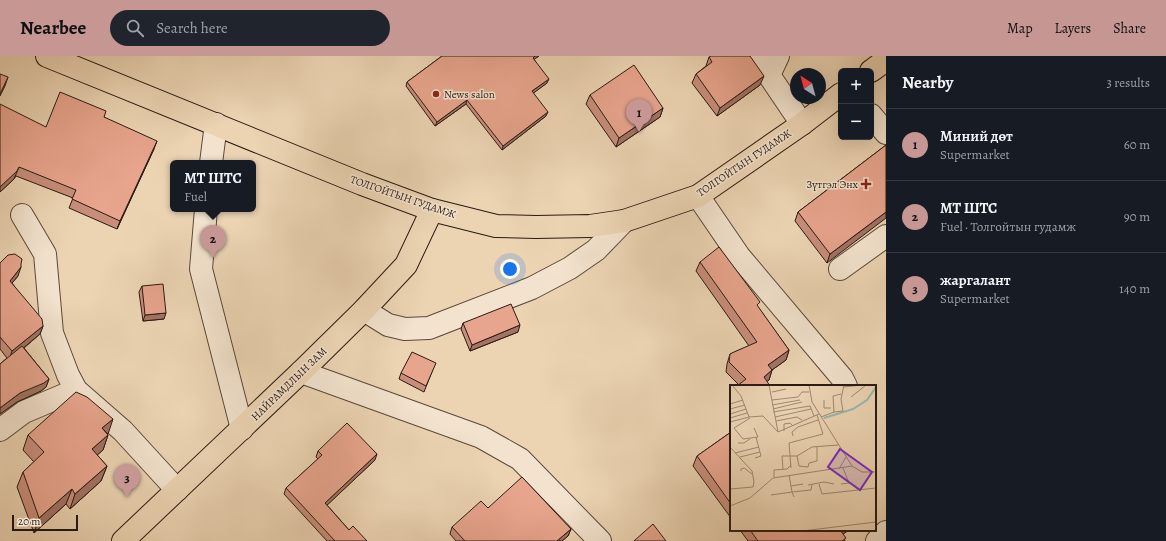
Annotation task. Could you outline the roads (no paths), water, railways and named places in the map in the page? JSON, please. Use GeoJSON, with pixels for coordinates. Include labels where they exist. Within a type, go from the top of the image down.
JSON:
{"type":"FeatureCollection","features":[{"type":"Feature","properties":{"kind":"main road","name":"ТОЛГОЙТЫН ГУДАМЖ"},"geometry":{"type":"LineString","coordinates":[[47,56],[362,184],[432,210],[496,226],[590,226],[624,221],[698,196],[802,124],[838,96]]}},
{"type":"Feature","properties":{"kind":"main road"},"geometry":{"type":"LineString","coordinates":[[874,69],[886,60]]}},
{"type":"Feature","properties":{"kind":"main road","name":"НАЙРАМДЛЫН ЗАМ"},"geometry":{"type":"LineString","coordinates":[[123,541],[242,429],[364,310],[406,265],[432,210]]}},
{"type":"Feature","properties":{"kind":"street"},"geometry":{"type":"LineString","coordinates":[[756,56],[802,124]]}},
{"type":"Feature","properties":{"kind":"street"},"geometry":{"type":"LineString","coordinates":[[769,75],[778,56]]}},
{"type":"Feature","properties":{"kind":"street"},"geometry":{"type":"LineString","coordinates":[[874,119],[886,133]]}},
{"type":"Feature","properties":{"kind":"street"},"geometry":{"type":"LineString","coordinates":[[211,160],[216,124]]}},
{"type":"Feature","properties":{"kind":"street"},"geometry":{"type":"LineString","coordinates":[[698,196],[739,256],[842,378],[846,385]]}},
{"type":"Feature","properties":{"kind":"street"},"geometry":{"type":"LineString","coordinates":[[206,212],[201,268],[242,429]]}},
{"type":"Feature","properties":{"kind":"street"},"geometry":{"type":"LineString","coordinates":[[22,215],[45,254],[52,333],[68,375],[76,390],[122,431],[177,490]]}},
{"type":"Feature","properties":{"kind":"street"},"geometry":{"type":"LineString","coordinates":[[364,310],[388,325],[406,329],[429,328],[532,288],[570,268],[596,250],[624,221]]}},
{"type":"Feature","properties":{"kind":"street"},"geometry":{"type":"LineString","coordinates":[[840,269],[886,236]]}},
{"type":"Feature","properties":{"kind":"street"},"geometry":{"type":"LineString","coordinates":[[301,372],[481,437],[520,459],[600,541]]}},
{"type":"Feature","properties":{"kind":"street"},"geometry":{"type":"LineString","coordinates":[[0,430],[24,412],[76,390]]}},
{"type":"Feature","properties":{"kind":"street"},"geometry":{"type":"LineString","coordinates":[[877,541],[886,532]]}},
{"type":"Feature","properties":{"kind":"place","name":"News salon"},"geometry":{"type":"Point","coordinates":[436,94]}},
{"type":"Feature","properties":{"kind":"place","name":"Миний дөт"},"geometry":{"type":"Point","coordinates":[639,132]}},
{"type":"Feature","properties":{"kind":"place","name":"Зүтгэл Энх"},"geometry":{"type":"Point","coordinates":[866,184]}},
{"type":"Feature","properties":{"kind":"place","name":"МТ ШТС"},"geometry":{"type":"Point","coordinates":[213,258]}},
{"type":"Feature","properties":{"kind":"place","name":"жаргалант"},"geometry":{"type":"Point","coordinates":[127,497]}}]}
